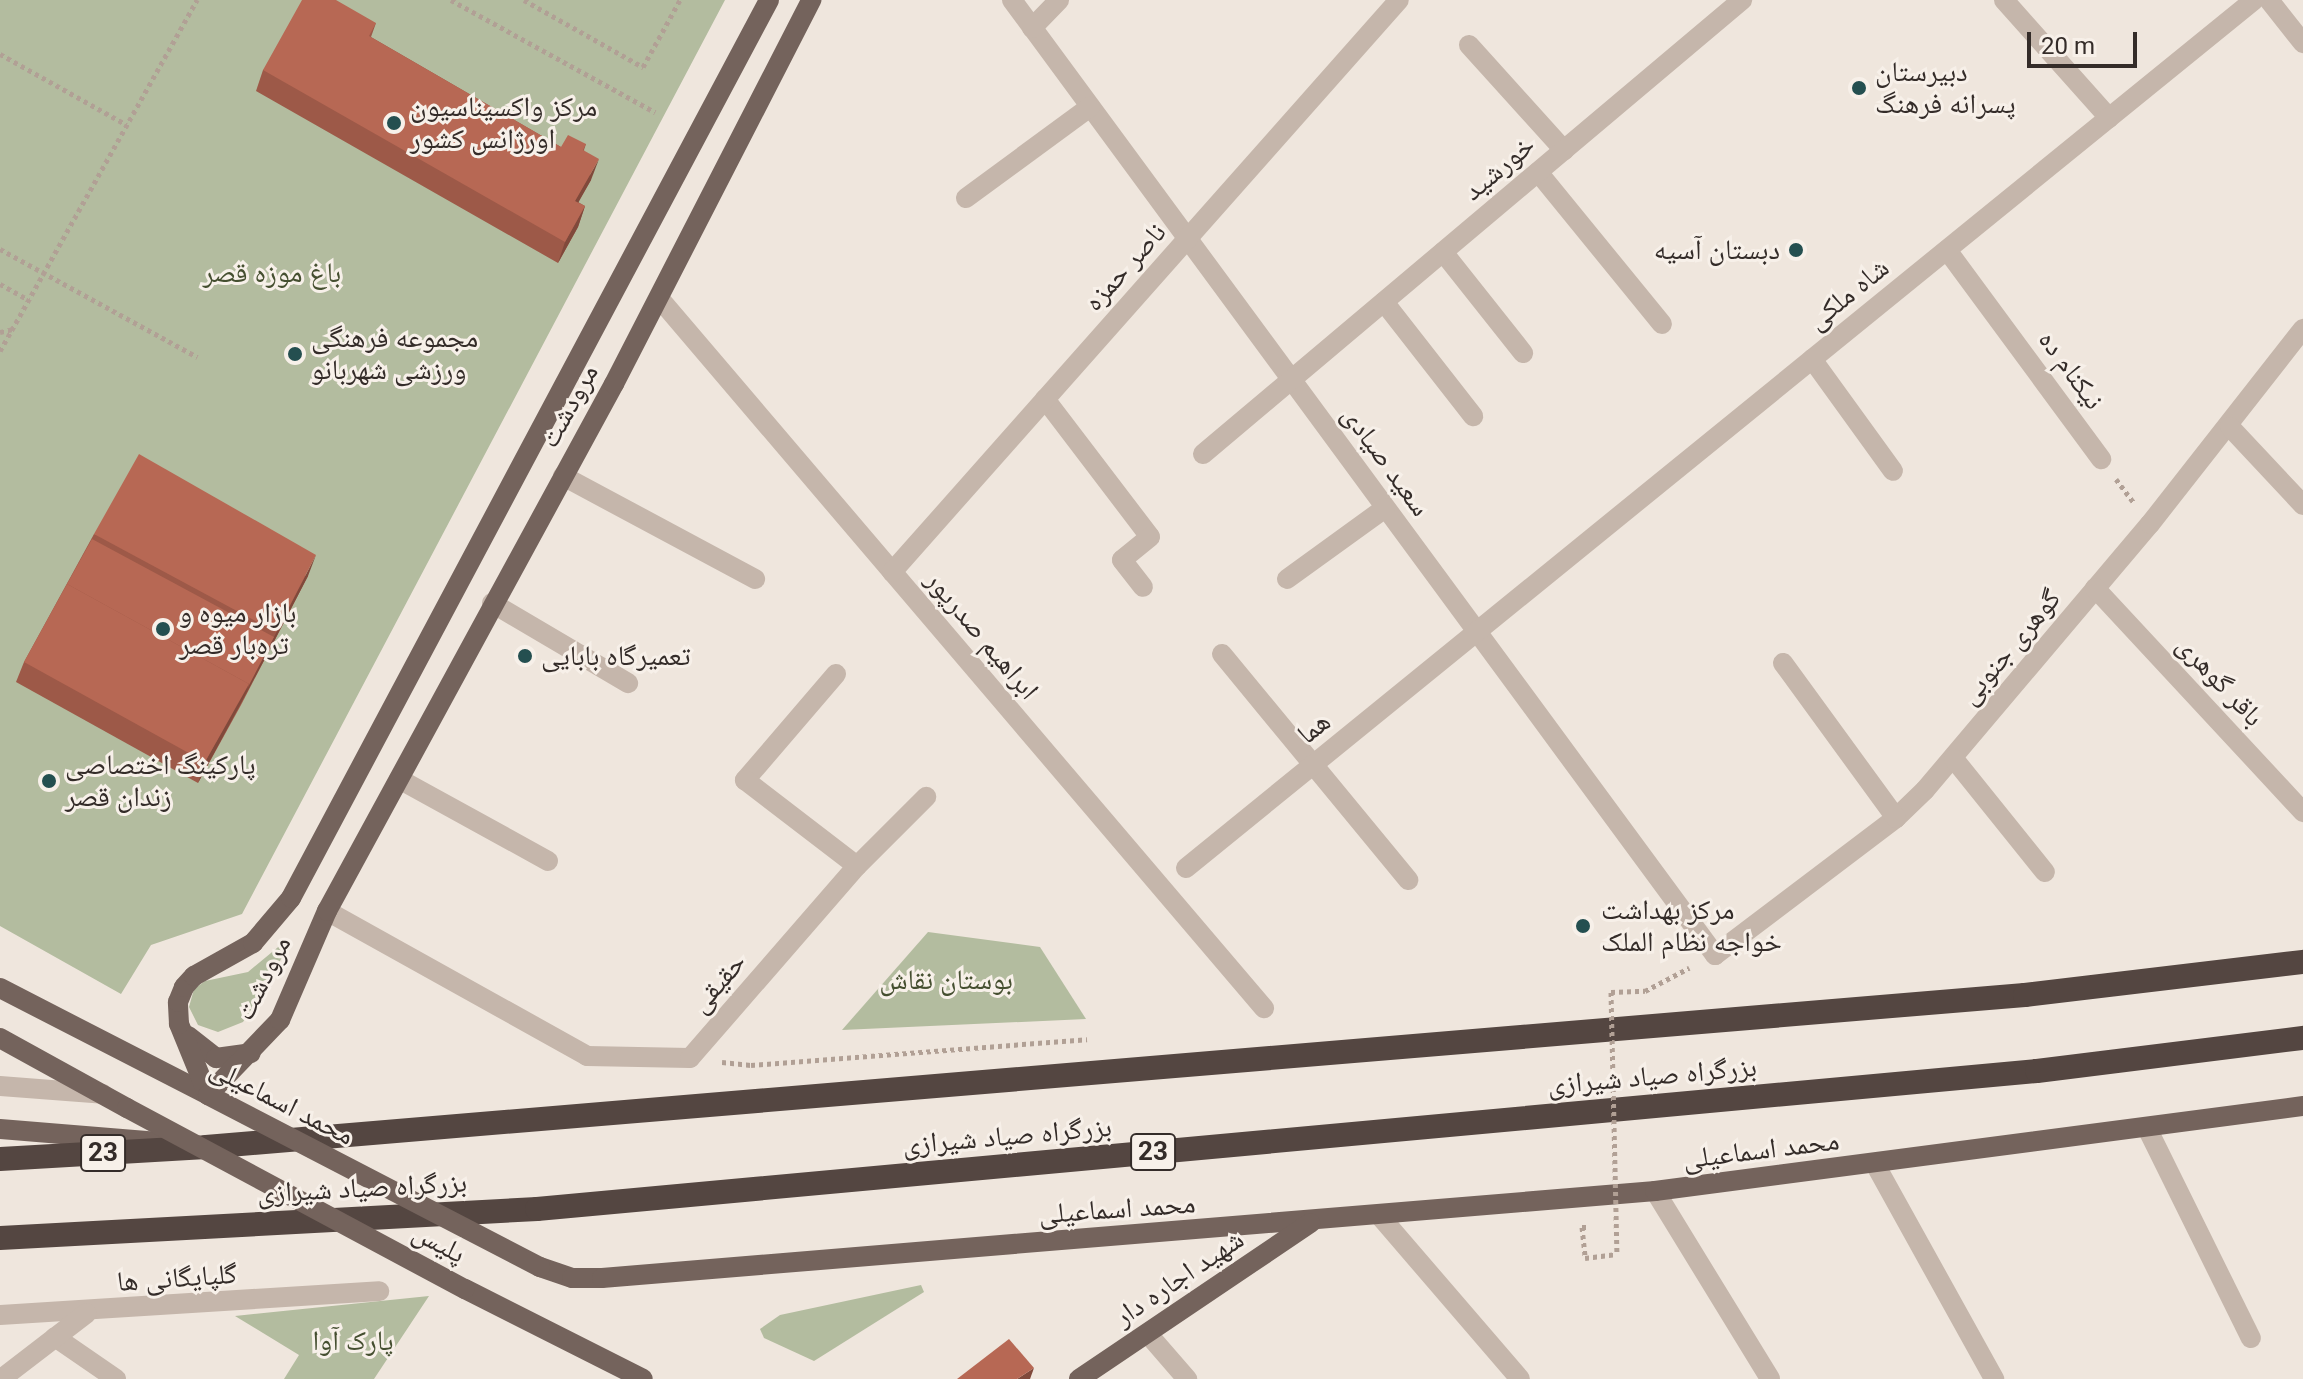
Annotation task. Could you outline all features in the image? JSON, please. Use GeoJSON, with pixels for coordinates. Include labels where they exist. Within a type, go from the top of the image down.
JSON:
{"type":"FeatureCollection","features":[{"type":"Feature","properties":{"kind":"highway","name":"بزرگراه صیاد شیرازی"},"geometry":{"type":"LineString","coordinates":[[0,1159],[206,1147],[2025,995],[2303,962]]}},
{"type":"Feature","properties":{"kind":"highway","name":"بزرگراه صیاد شیرازی"},"geometry":{"type":"LineString","coordinates":[[0,1238],[537,1209],[2037,1071],[2303,1038]]}},
{"type":"Feature","properties":{"kind":"main road","name":"مرودشت"},"geometry":{"type":"LineString","coordinates":[[179,1024],[178,1002],[194,976],[253,943],[291,898],[769,0]]}},
{"type":"Feature","properties":{"kind":"main road","name":"مرودشت"},"geometry":{"type":"LineString","coordinates":[[208,1095],[254,1052],[280,1020],[327,911],[659,298],[811,0]]}},
{"type":"Feature","properties":{"kind":"main road","name":"محمد اسماعیلی"},"geometry":{"type":"LineString","coordinates":[[0,988],[540,1267],[572,1278],[1310,1223],[1655,1191],[2148,1130],[2303,1106]]}},
{"type":"Feature","properties":{"kind":"main road"},"geometry":{"type":"LineString","coordinates":[[179,1024],[195,1046],[216,1058],[254,1052]]}},
{"type":"Feature","properties":{"kind":"main road"},"geometry":{"type":"LineString","coordinates":[[179,1024],[208,1095]]}},
{"type":"Feature","properties":{"kind":"main road","name":"پلیس"},"geometry":{"type":"LineString","coordinates":[[0,1038],[465,1289],[643,1379]]}},
{"type":"Feature","properties":{"kind":"main road"},"geometry":{"type":"LineString","coordinates":[[0,1129],[206,1147]]}},
{"type":"Feature","properties":{"kind":"main road","name":"شهید اجاره دار"},"geometry":{"type":"LineString","coordinates":[[1079,1379],[1310,1223]]}},
{"type":"Feature","properties":{"kind":"street","name":"سعید صیادی"},"geometry":{"type":"LineString","coordinates":[[1012,0],[1715,955]]}},
{"type":"Feature","properties":{"kind":"street"},"geometry":{"type":"LineString","coordinates":[[1032,28],[1059,0]]}},
{"type":"Feature","properties":{"kind":"street","name":"ناصر حمزه"},"geometry":{"type":"LineString","coordinates":[[892,572],[1399,0]]}},
{"type":"Feature","properties":{"kind":"street","name":"خورشید"},"geometry":{"type":"LineString","coordinates":[[1203,454],[1742,0]]}},
{"type":"Feature","properties":{"kind":"street"},"geometry":{"type":"LineString","coordinates":[[2004,0],[2109,118]]}},
{"type":"Feature","properties":{"kind":"street","name":"شاه ملکی"},"geometry":{"type":"LineString","coordinates":[[1477,632],[2254,0]]}},
{"type":"Feature","properties":{"kind":"street"},"geometry":{"type":"LineString","coordinates":[[2269,0],[2303,43]]}},
{"type":"Feature","properties":{"kind":"street"},"geometry":{"type":"LineString","coordinates":[[1469,45],[1564,150]]}},
{"type":"Feature","properties":{"kind":"street"},"geometry":{"type":"LineString","coordinates":[[966,198],[1090,107]]}},
{"type":"Feature","properties":{"kind":"street"},"geometry":{"type":"LineString","coordinates":[[1538,172],[1662,324]]}},
{"type":"Feature","properties":{"kind":"street","name":"نیکنام ده"},"geometry":{"type":"LineString","coordinates":[[1947,250],[2101,459]]}},
{"type":"Feature","properties":{"kind":"street"},"geometry":{"type":"LineString","coordinates":[[1443,252],[1523,353]]}},
{"type":"Feature","properties":{"kind":"street","name":"ابراهیم صدرپور"},"geometry":{"type":"LineString","coordinates":[[659,298],[1264,1008]]}},
{"type":"Feature","properties":{"kind":"street"},"geometry":{"type":"LineString","coordinates":[[1384,302],[1473,416]]}},
{"type":"Feature","properties":{"kind":"street","name":"گوهری جنوبی"},"geometry":{"type":"LineString","coordinates":[[1715,955],[1896,818],[1954,759],[2230,427],[2303,329]]}},
{"type":"Feature","properties":{"kind":"street"},"geometry":{"type":"LineString","coordinates":[[1812,359],[1893,471]]}},
{"type":"Feature","properties":{"kind":"street"},"geometry":{"type":"LineString","coordinates":[[1045,399],[1150,537],[1122,560],[1143,587]]}},
{"type":"Feature","properties":{"kind":"street"},"geometry":{"type":"LineString","coordinates":[[2230,427],[2303,505]]}},
{"type":"Feature","properties":{"kind":"street"},"geometry":{"type":"LineString","coordinates":[[563,476],[755,579]]}},
{"type":"Feature","properties":{"kind":"street"},"geometry":{"type":"LineString","coordinates":[[1287,579],[1385,508]]}},
{"type":"Feature","properties":{"kind":"street","name":"باقر گوهری"},"geometry":{"type":"LineString","coordinates":[[2095,588],[2303,812]]}},
{"type":"Feature","properties":{"kind":"street"},"geometry":{"type":"LineString","coordinates":[[492,603],[628,683]]}},
{"type":"Feature","properties":{"kind":"street","name":"هما"},"geometry":{"type":"LineString","coordinates":[[1186,868],[1477,632]]}},
{"type":"Feature","properties":{"kind":"street"},"geometry":{"type":"LineString","coordinates":[[1222,654],[1311,767],[1408,880]]}},
{"type":"Feature","properties":{"kind":"street"},"geometry":{"type":"LineString","coordinates":[[1783,663],[1896,818]]}},
{"type":"Feature","properties":{"kind":"street"},"geometry":{"type":"LineString","coordinates":[[836,674],[745,780],[857,866]]}},
{"type":"Feature","properties":{"kind":"street"},"geometry":{"type":"LineString","coordinates":[[1954,759],[2045,872]]}},
{"type":"Feature","properties":{"kind":"street"},"geometry":{"type":"LineString","coordinates":[[399,779],[548,861]]}},
{"type":"Feature","properties":{"kind":"street","name":"حقیقی"},"geometry":{"type":"LineString","coordinates":[[690,1058],[857,866],[926,797]]}},
{"type":"Feature","properties":{"kind":"street"},"geometry":{"type":"LineString","coordinates":[[327,911],[587,1056],[690,1058]]}},
{"type":"Feature","properties":{"kind":"street"},"geometry":{"type":"LineString","coordinates":[[0,1086],[103,1094]]}},
{"type":"Feature","properties":{"kind":"street"},"geometry":{"type":"LineString","coordinates":[[2148,1130],[2251,1338]]}},
{"type":"Feature","properties":{"kind":"street"},"geometry":{"type":"LineString","coordinates":[[1875,1164],[1994,1379]]}},
{"type":"Feature","properties":{"kind":"street"},"geometry":{"type":"LineString","coordinates":[[1655,1191],[1770,1379]]}},
{"type":"Feature","properties":{"kind":"street"},"geometry":{"type":"LineString","coordinates":[[1379,1215],[1520,1379]]}},
{"type":"Feature","properties":{"kind":"street","name":"گلپایگانی ها"},"geometry":{"type":"LineString","coordinates":[[1,1379],[87,1313],[379,1291]]}},
{"type":"Feature","properties":{"kind":"street"},"geometry":{"type":"LineString","coordinates":[[0,1315],[87,1313]]}},
{"type":"Feature","properties":{"kind":"street"},"geometry":{"type":"LineString","coordinates":[[1148,1334],[1187,1379]]}},
{"type":"Feature","properties":{"kind":"street"},"geometry":{"type":"LineString","coordinates":[[55,1337],[116,1379]]}},
{"type":"Feature","properties":{"kind":"path"},"geometry":{"type":"LineString","coordinates":[[0,351],[197,0]]}},
{"type":"Feature","properties":{"kind":"path"},"geometry":{"type":"LineString","coordinates":[[451,0],[655,112]]}},
{"type":"Feature","properties":{"kind":"path"},"geometry":{"type":"LineString","coordinates":[[524,0],[643,67],[680,0]]}},
{"type":"Feature","properties":{"kind":"path"},"geometry":{"type":"LineString","coordinates":[[0,54],[127,125]]}},
{"type":"Feature","properties":{"kind":"path"},"geometry":{"type":"LineString","coordinates":[[0,249],[197,357]]}},
{"type":"Feature","properties":{"kind":"path"},"geometry":{"type":"LineString","coordinates":[[0,284],[29,300]]}},
{"type":"Feature","properties":{"kind":"path"},"geometry":{"type":"LineString","coordinates":[[0,332],[13,329]]}},
{"type":"Feature","properties":{"kind":"path"},"geometry":{"type":"LineString","coordinates":[[2101,459],[2150,524]]}},
{"type":"Feature","properties":{"kind":"path"},"geometry":{"type":"LineString","coordinates":[[1597,1225],[1582,1227],[1585,1258],[1617,1254],[1611,992],[1645,991],[1715,955]]}},
{"type":"Feature","properties":{"kind":"path"},"geometry":{"type":"LineString","coordinates":[[690,1058],[751,1065],[1094,1039]]}},
{"type":"Feature","properties":{"kind":"path"},"geometry":{"type":"LineString","coordinates":[[1611,1223],[1671,1216]]}},
{"type":"Feature","properties":{"kind":"green space","name":"باغ موزه قصر"},"geometry":{"type":"Polygon","coordinates":[[[0,0],[725,0],[242,914],[151,945],[121,994],[0,926],[0,0]]]}},
{"type":"Feature","properties":{"kind":"green space","name":"بوستان نقاش"},"geometry":{"type":"Polygon","coordinates":[[[928,932],[1040,947],[1086,1019],[842,1030],[928,932]]]}},
{"type":"Feature","properties":{"kind":"green space"},"geometry":{"type":"Polygon","coordinates":[[[283,943],[287,947],[267,987],[243,1022],[218,1032],[198,1025],[189,1007],[194,989],[205,981],[248,972],[283,943]]]}},
{"type":"Feature","properties":{"kind":"green space"},"geometry":{"type":"Polygon","coordinates":[[[921,1285],[924,1292],[814,1361],[764,1338],[760,1329],[780,1315],[921,1285]]]}},
{"type":"Feature","properties":{"kind":"green space","name":"پارک آوا"},"geometry":{"type":"Polygon","coordinates":[[[429,1296],[374,1379],[284,1379],[299,1355],[235,1316],[429,1296]]]}},
{"type":"Feature","properties":{"kind":"building","name":"مرکز واکسیناسیون اورژانس کشور"},"geometry":{"type":"Polygon","coordinates":[[[302,0],[336,0],[376,23],[369,36],[561,147],[568,135],[586,144],[583,150],[599,159],[575,201],[585,206],[565,242],[263,70],[302,0]]]}},
{"type":"Feature","properties":{"kind":"building"},"geometry":{"type":"Polygon","coordinates":[[[139,454],[316,555],[276,632],[94,534],[139,454]]]}},
{"type":"Feature","properties":{"kind":"building"},"geometry":{"type":"Polygon","coordinates":[[[92,539],[274,637],[247,689],[249,684],[67,584],[92,539]]]}},
{"type":"Feature","properties":{"kind":"building"},"geometry":{"type":"Polygon","coordinates":[[[67,584],[249,684],[205,762],[24,662],[67,584]]]}},
{"type":"Feature","properties":{"kind":"building"},"geometry":{"type":"Polygon","coordinates":[[[1009,1339],[1034,1368],[1017,1379],[957,1379],[1009,1339]]]}},
{"type":"Feature","properties":{"kind":"place","name":"دبیرستان پسرانه فرهنگ"},"geometry":{"type":"Point","coordinates":[1859,88]}},
{"type":"Feature","properties":{"kind":"place","name":"مرکز واکسیناسیون اورژانس کشور"},"geometry":{"type":"Point","coordinates":[394,123]}},
{"type":"Feature","properties":{"kind":"place","name":"دبستان آسیه"},"geometry":{"type":"Point","coordinates":[1796,250]}},
{"type":"Feature","properties":{"kind":"place","name":"مجموعه فرهنگی ورزشی شهربانو"},"geometry":{"type":"Point","coordinates":[295,354]}},
{"type":"Feature","properties":{"kind":"place","name":"بازار میوه و تره‌بار قصر"},"geometry":{"type":"Point","coordinates":[163,629]}},
{"type":"Feature","properties":{"kind":"place","name":"تعمیرگاه بابایی"},"geometry":{"type":"Point","coordinates":[525,656]}},
{"type":"Feature","properties":{"kind":"place","name":"پارکینگ اختصاصی زندان قصر"},"geometry":{"type":"Point","coordinates":[49,781]}},
{"type":"Feature","properties":{"kind":"place","name":"مرکز بهداشت خواجه نظام الملک"},"geometry":{"type":"Point","coordinates":[1583,926]}}]}
